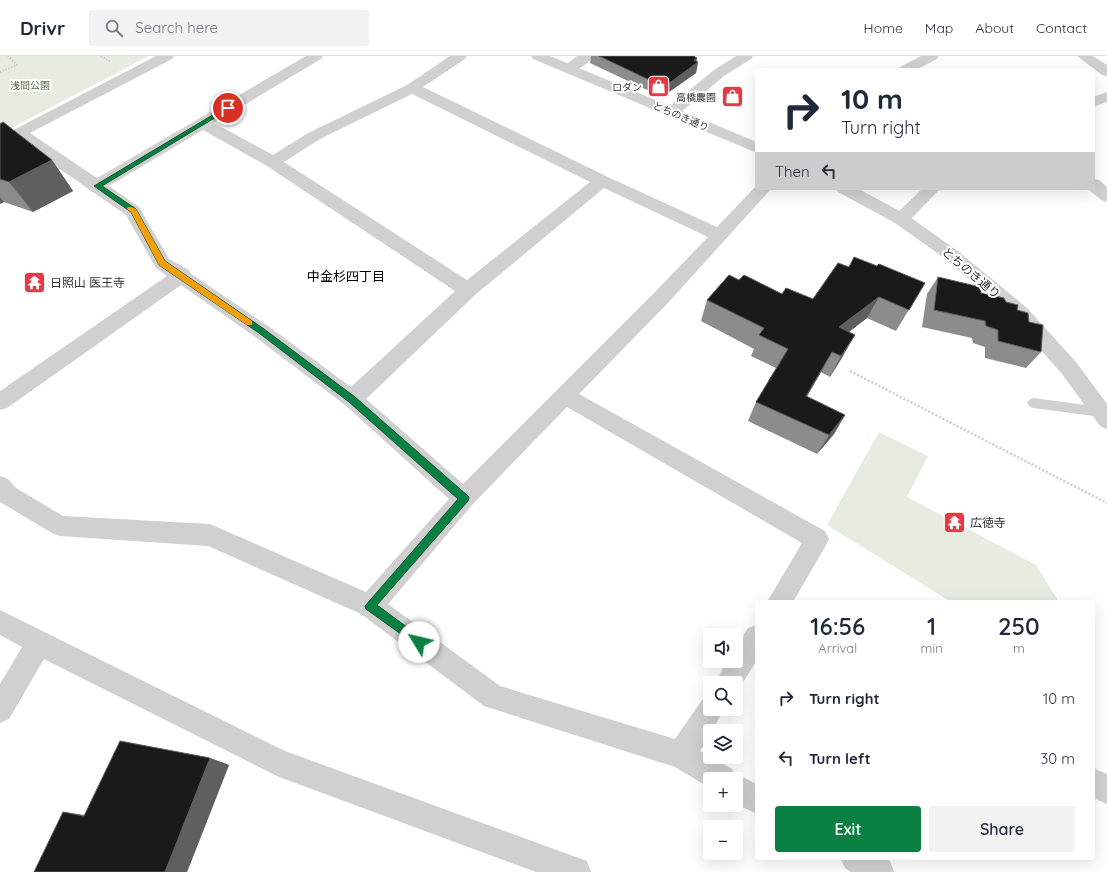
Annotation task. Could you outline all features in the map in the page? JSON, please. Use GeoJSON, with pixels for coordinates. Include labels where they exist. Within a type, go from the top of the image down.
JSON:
{"type":"FeatureCollection","features":[{"type":"Feature","properties":{"kind":"street"},"geometry":{"type":"LineString","coordinates":[[0,143],[167,56]]}},
{"type":"Feature","properties":{"kind":"street"},"geometry":{"type":"LineString","coordinates":[[97,186],[316,56]]}},
{"type":"Feature","properties":{"kind":"street"},"geometry":{"type":"LineString","coordinates":[[273,162],[314,136],[412,88],[460,56]]}},
{"type":"Feature","properties":{"kind":"street","name":"とちのき通り"},"geometry":{"type":"LineString","coordinates":[[538,56],[755,147]]}},
{"type":"Feature","properties":{"kind":"street"},"geometry":{"type":"LineString","coordinates":[[569,68],[587,56]]}},
{"type":"Feature","properties":{"kind":"street"},"geometry":{"type":"LineString","coordinates":[[672,112],[719,73],[746,56]]}},
{"type":"Feature","properties":{"kind":"street"},"geometry":{"type":"LineString","coordinates":[[909,68],[932,56]]}},
{"type":"Feature","properties":{"kind":"street"},"geometry":{"type":"LineString","coordinates":[[1084,56],[1107,72]]}},
{"type":"Feature","properties":{"kind":"street"},"geometry":{"type":"LineString","coordinates":[[412,88],[602,181],[720,235]]}},
{"type":"Feature","properties":{"kind":"street"},"geometry":{"type":"LineString","coordinates":[[1095,101],[1107,97]]}},
{"type":"Feature","properties":{"kind":"street"},"geometry":{"type":"LineString","coordinates":[[203,123],[273,162],[468,290]]}},
{"type":"Feature","properties":{"kind":"street"},"geometry":{"type":"LineString","coordinates":[[19,133],[133,211],[162,263],[182,275],[261,331],[352,399],[464,498]]}},
{"type":"Feature","properties":{"kind":"street"},"geometry":{"type":"LineString","coordinates":[[352,399],[468,290],[602,181]]}},
{"type":"Feature","properties":{"kind":"street"},"geometry":{"type":"LineString","coordinates":[[1095,186],[1107,196]]}},
{"type":"Feature","properties":{"kind":"street"},"geometry":{"type":"LineString","coordinates":[[370,606],[464,498],[565,396],[762,190]]}},
{"type":"Feature","properties":{"kind":"street","name":"とちのき通り"},"geometry":{"type":"LineString","coordinates":[[848,190],[901,218],[953,256],[1020,314],[1069,368],[1104,416]]}},
{"type":"Feature","properties":{"kind":"street"},"geometry":{"type":"LineString","coordinates":[[901,218],[931,190]]}},
{"type":"Feature","properties":{"kind":"street"},"geometry":{"type":"LineString","coordinates":[[0,402],[182,275]]}},
{"type":"Feature","properties":{"kind":"street"},"geometry":{"type":"LineString","coordinates":[[565,396],[817,539],[781,600]]}},
{"type":"Feature","properties":{"kind":"street"},"geometry":{"type":"LineString","coordinates":[[0,486],[8,495],[60,526],[210,535],[370,606],[493,697],[682,755],[710,772]]}},
{"type":"Feature","properties":{"kind":"street"},"geometry":{"type":"LineString","coordinates":[[0,622],[279,763],[576,872]]}},
{"type":"Feature","properties":{"kind":"street"},"geometry":{"type":"LineString","coordinates":[[732,676],[755,640]]}},
{"type":"Feature","properties":{"kind":"street"},"geometry":{"type":"LineString","coordinates":[[0,710],[38,642]]}},
{"type":"Feature","properties":{"kind":"street"},"geometry":{"type":"LineString","coordinates":[[682,755],[707,716]]}},
{"type":"Feature","properties":{"kind":"street"},"geometry":{"type":"LineString","coordinates":[[1095,783],[1107,790]]}},
{"type":"Feature","properties":{"kind":"street"},"geometry":{"type":"LineString","coordinates":[[743,792],[755,799]]}},
{"type":"Feature","properties":{"kind":"street"},"geometry":{"type":"LineString","coordinates":[[858,860],[879,872]]}},
{"type":"Feature","properties":{"kind":"lane"},"geometry":{"type":"LineString","coordinates":[[1033,404],[1104,416]]}},
{"type":"Feature","properties":{"kind":"path"},"geometry":{"type":"LineString","coordinates":[[0,72],[17,65],[8,56]]}},
{"type":"Feature","properties":{"kind":"path"},"geometry":{"type":"LineString","coordinates":[[850,371],[1052,473],[1107,503]]}},
{"type":"Feature","properties":{"kind":"green space","name":"浅間公園"},"geometry":{"type":"Polygon","coordinates":[[[0,56],[149,56],[0,134],[0,56]]]}},
{"type":"Feature","properties":{"kind":"green space"},"geometry":{"type":"Polygon","coordinates":[[[879,432],[928,456],[907,497],[1036,565],[1058,600],[948,600],[827,525],[879,432]]]}},
{"type":"Feature","properties":{"kind":"building"},"geometry":{"type":"Polygon","coordinates":[[[599,56],[693,56],[697,58],[694,60],[698,62],[664,87],[599,56]]]}},
{"type":"Feature","properties":{"kind":"building"},"geometry":{"type":"Polygon","coordinates":[[[3,122],[52,160],[9,182],[0,179],[0,124],[3,122]]]}},
{"type":"Feature","properties":{"kind":"building"},"geometry":{"type":"Polygon","coordinates":[[[854,257],[877,266],[879,264],[925,283],[909,310],[879,297],[839,327],[855,335],[841,356],[832,352],[806,396],[845,415],[829,435],[756,402],[788,349],[759,335],[764,328],[707,300],[729,275],[739,280],[744,275],[782,294],[786,288],[813,299],[838,263],[849,267],[854,257]]]}},
{"type":"Feature","properties":{"kind":"building"},"geometry":{"type":"Polygon","coordinates":[[[938,277],[980,287],[981,293],[1004,298],[1006,302],[1018,305],[1017,310],[1028,313],[1029,322],[1043,325],[1041,352],[998,341],[998,330],[986,326],[985,321],[934,310],[938,277]]]}},
{"type":"Feature","properties":{"kind":"building"},"geometry":{"type":"Polygon","coordinates":[[[120,741],[210,758],[165,872],[34,872],[63,812],[84,816],[120,741]]]}},
{"type":"Feature","properties":{"kind":"slow traffic"},"geometry":{"type":"LineString","coordinates":[[131,209],[162,263],[182,275],[250,323]]}},
{"type":"Feature","properties":{"kind":"place","name":"ロダン"},"geometry":{"type":"Point","coordinates":[658,87]}},
{"type":"Feature","properties":{"kind":"place","name":"高橋農園"},"geometry":{"type":"Point","coordinates":[732,97]}},
{"type":"Feature","properties":{"kind":"place","name":"日照山 医王寺"},"geometry":{"type":"Point","coordinates":[34,283]}},
{"type":"Feature","properties":{"kind":"place","name":"広徳寺"},"geometry":{"type":"Point","coordinates":[954,523]}},
{"type":"Feature","properties":{"kind":"district","name":"中金杉四丁目"},"geometry":{"type":"Point","coordinates":[346,276]}},
{"type":"Feature","properties":{"kind":"route"},"geometry":{"type":"LineString","coordinates":[[228,108],[97,186],[133,211],[162,263],[182,275],[261,331],[352,399],[464,498],[370,606],[419,642]]}}]}
